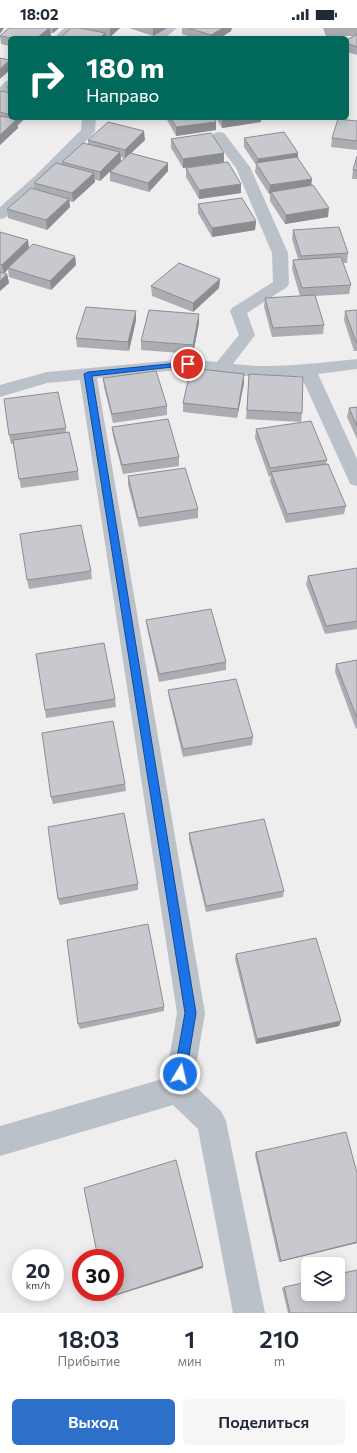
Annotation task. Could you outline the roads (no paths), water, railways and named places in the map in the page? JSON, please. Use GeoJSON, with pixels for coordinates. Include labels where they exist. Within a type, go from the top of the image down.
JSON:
{"type":"FeatureCollection","features":[{"type":"Feature","properties":{"kind":"street"},"geometry":{"type":"LineString","coordinates":[[62,36],[71,28]]}},
{"type":"Feature","properties":{"kind":"street"},"geometry":{"type":"LineString","coordinates":[[160,36],[171,28]]}},
{"type":"Feature","properties":{"kind":"street"},"geometry":{"type":"LineString","coordinates":[[0,94],[8,86]]}},
{"type":"Feature","properties":{"kind":"street"},"geometry":{"type":"LineString","coordinates":[[0,215],[40,179],[88,131],[89,120]]}},
{"type":"Feature","properties":{"kind":"street"},"geometry":{"type":"LineString","coordinates":[[219,136],[243,167],[280,252],[281,284],[238,311],[247,335],[221,368]]}},
{"type":"Feature","properties":{"kind":"street"},"geometry":{"type":"LineString","coordinates":[[0,392],[47,378],[188,364],[245,371],[307,370],[357,364]]}},
{"type":"Feature","properties":{"kind":"street"},"geometry":{"type":"LineString","coordinates":[[307,370],[357,479]]}},
{"type":"Feature","properties":{"kind":"street"},"geometry":{"type":"LineString","coordinates":[[88,374],[190,1013],[178,1089]]}},
{"type":"Feature","properties":{"kind":"street"},"geometry":{"type":"LineString","coordinates":[[0,1141],[178,1089]]}},
{"type":"Feature","properties":{"kind":"street"},"geometry":{"type":"LineString","coordinates":[[178,1089],[211,1121],[248,1313]]}}]}
